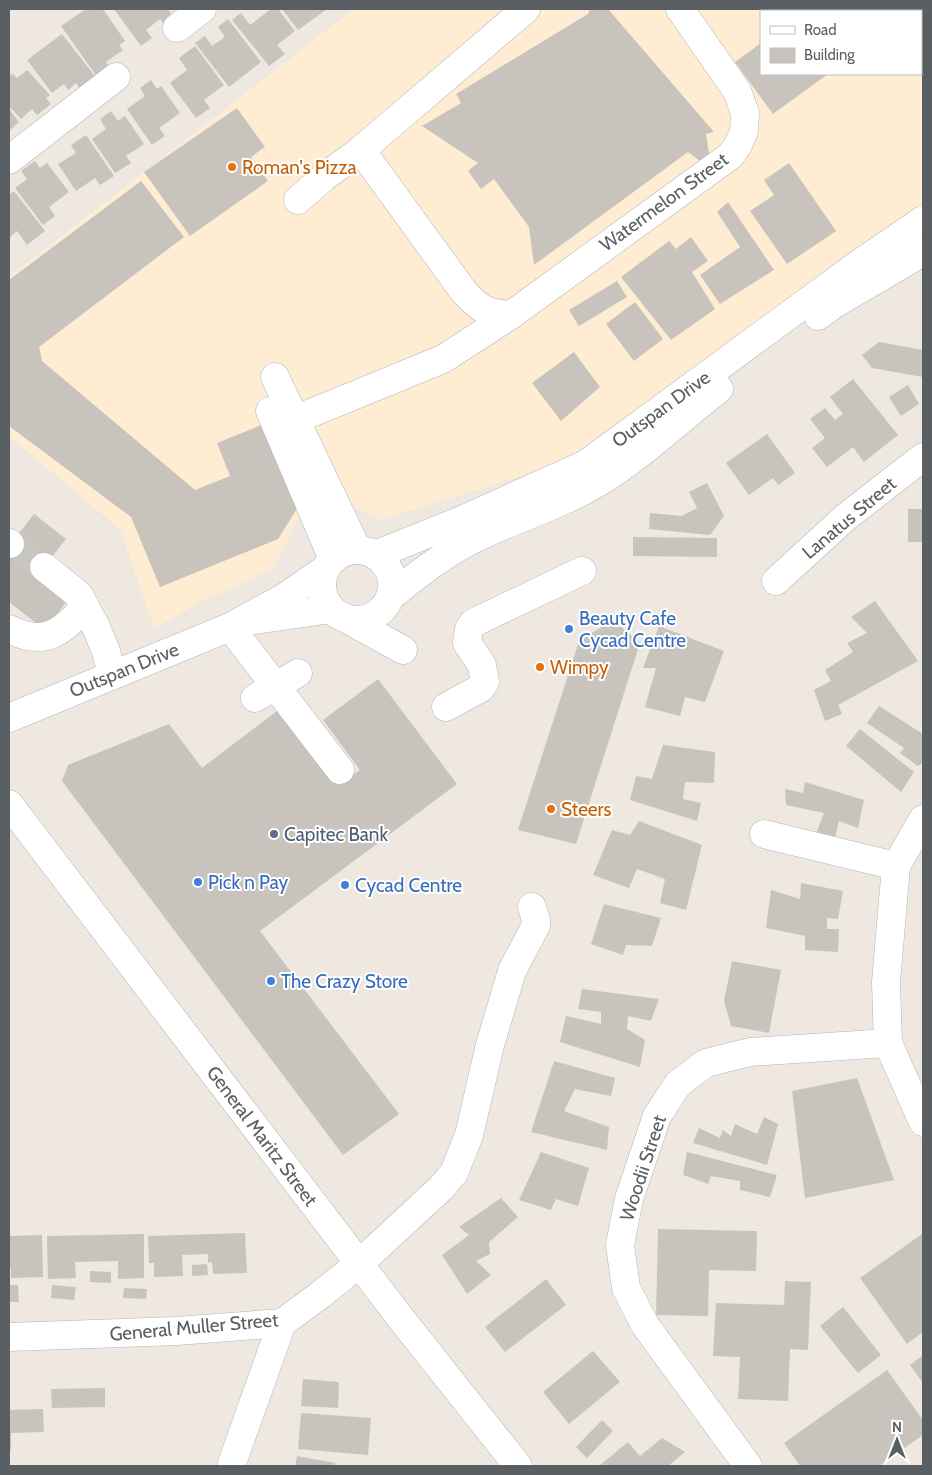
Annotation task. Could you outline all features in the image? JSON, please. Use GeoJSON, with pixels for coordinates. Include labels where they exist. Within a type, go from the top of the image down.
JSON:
{"type":"FeatureCollection","features":[{"type":"Feature","properties":{"kind":"street"},"geometry":{"type":"LineString","coordinates":[[177,28],[202,9]]}},
{"type":"Feature","properties":{"kind":"street"},"geometry":{"type":"LineString","coordinates":[[298,200],[324,177],[361,150],[526,9]]}},
{"type":"Feature","properties":{"kind":"street","name":"Watermelon Street"},"geometry":{"type":"LineString","coordinates":[[286,424],[443,359],[511,315],[730,156],[744,132],[745,114],[737,91],[680,9]]}},
{"type":"Feature","properties":{"kind":"street"},"geometry":{"type":"LineString","coordinates":[[9,160],[116,77]]}},
{"type":"Feature","properties":{"kind":"street"},"geometry":{"type":"LineString","coordinates":[[361,150],[464,292],[480,308],[492,314],[511,315]]}},
{"type":"Feature","properties":{"kind":"street","name":"Outspan Drive"},"geometry":{"type":"LineString","coordinates":[[9,718],[234,625],[285,597],[347,558],[462,520],[586,464],[860,263],[923,220]]}},
{"type":"Feature","properties":{"kind":"street","name":"Outspan Drive"},"geometry":{"type":"LineString","coordinates":[[388,601],[422,570],[459,547],[548,508],[597,483],[626,464],[754,360],[833,305],[923,252]]}},
{"type":"Feature","properties":{"kind":"street","name":"Watermelon Street"},"geometry":{"type":"LineString","coordinates":[[443,359],[458,340],[463,327],[465,320],[464,292]]}},
{"type":"Feature","properties":{"kind":"street"},"geometry":{"type":"LineString","coordinates":[[267,382],[347,558]]}},
{"type":"Feature","properties":{"kind":"street","name":"Lanatus Street"},"geometry":{"type":"LineString","coordinates":[[776,581],[846,517],[923,457]]}},
{"type":"Feature","properties":{"kind":"street"},"geometry":{"type":"LineString","coordinates":[[347,558],[388,568],[392,582],[388,601],[403,650],[338,614],[324,599],[321,587],[347,558]]}},
{"type":"Feature","properties":{"kind":"street"},"geometry":{"type":"LineString","coordinates":[[44,567],[78,595],[85,606],[96,625],[106,650],[112,675]]}},
{"type":"Feature","properties":{"kind":"street"},"geometry":{"type":"LineString","coordinates":[[446,707],[481,688],[485,682],[482,665],[466,643],[469,628],[473,622],[582,571]]}},
{"type":"Feature","properties":{"kind":"street"},"geometry":{"type":"LineString","coordinates":[[338,614],[362,619],[373,616],[388,601]]}},
{"type":"Feature","properties":{"kind":"street"},"geometry":{"type":"LineString","coordinates":[[9,629],[20,635],[38,638],[51,635],[68,626],[85,606]]}},
{"type":"Feature","properties":{"kind":"street","name":"Outspan Drive"},"geometry":{"type":"LineString","coordinates":[[234,625],[338,614]]}},
{"type":"Feature","properties":{"kind":"street"},"geometry":{"type":"LineString","coordinates":[[234,625],[276,685],[340,770]]}},
{"type":"Feature","properties":{"kind":"street","name":"General Maritz Street"},"geometry":{"type":"LineString","coordinates":[[9,804],[360,1263],[518,1466]]}},
{"type":"Feature","properties":{"kind":"street"},"geometry":{"type":"LineString","coordinates":[[923,819],[896,866],[886,982],[888,1043],[923,1122]]}},
{"type":"Feature","properties":{"kind":"street"},"geometry":{"type":"LineString","coordinates":[[764,834],[896,866]]}},
{"type":"Feature","properties":{"kind":"street","name":"General Muller Street"},"geometry":{"type":"LineString","coordinates":[[9,1337],[177,1331],[282,1323],[360,1263],[441,1188],[454,1173],[469,1135],[490,1045],[512,971],[536,925],[532,907]]}},
{"type":"Feature","properties":{"kind":"street","name":"Woodii Street"},"geometry":{"type":"LineString","coordinates":[[748,1466],[645,1325],[626,1288],[620,1246],[628,1199],[657,1116],[678,1084],[706,1063],[750,1052],[888,1043]]}},
{"type":"Feature","properties":{"kind":"street"},"geometry":{"type":"LineString","coordinates":[[231,1466],[282,1323]]}},
{"type":"Feature","properties":{"kind":"shaded area"},"geometry":{"type":"Polygon","coordinates":[[[354,9],[923,9],[923,215],[579,458],[380,520],[341,501],[300,515],[274,568],[203,601],[154,628],[120,529],[9,436],[9,277],[354,9]]]}},
{"type":"Feature","properties":{"kind":"building"},"geometry":{"type":"Polygon","coordinates":[[[86,9],[103,9],[125,41],[119,45],[123,50],[106,62],[113,72],[100,81],[61,26],[86,9]]]}},
{"type":"Feature","properties":{"kind":"building"},"geometry":{"type":"Polygon","coordinates":[[[114,9],[168,9],[177,22],[168,29],[160,19],[146,30],[152,38],[141,46],[114,9]]]}},
{"type":"Feature","properties":{"kind":"building"},"geometry":{"type":"Polygon","coordinates":[[[271,9],[278,9],[295,31],[277,45],[285,54],[269,66],[232,20],[241,13],[250,25],[271,9]]]}},
{"type":"Feature","properties":{"kind":"building"},"geometry":{"type":"Polygon","coordinates":[[[282,9],[327,9],[298,30],[282,9]]]}},
{"type":"Feature","properties":{"kind":"building"},"geometry":{"type":"Polygon","coordinates":[[[590,9],[608,9],[714,132],[706,134],[709,154],[700,161],[688,152],[534,265],[529,227],[494,179],[481,189],[468,171],[478,163],[422,126],[461,103],[456,94],[588,14],[590,9]]]}},
{"type":"Feature","properties":{"kind":"building"},"geometry":{"type":"Polygon","coordinates":[[[813,9],[907,9],[906,10],[813,9]]]}},
{"type":"Feature","properties":{"kind":"building"},"geometry":{"type":"Polygon","coordinates":[[[228,19],[261,62],[229,87],[195,43],[205,36],[212,46],[225,37],[218,27],[228,19]]]}},
{"type":"Feature","properties":{"kind":"building"},"geometry":{"type":"Polygon","coordinates":[[[62,34],[101,84],[86,96],[76,83],[68,90],[64,84],[52,93],[27,60],[62,34]]]}},
{"type":"Feature","properties":{"kind":"building"},"geometry":{"type":"Polygon","coordinates":[[[760,44],[760,75],[827,75],[773,114],[735,62],[760,44]]]}},
{"type":"Feature","properties":{"kind":"building"},"geometry":{"type":"Polygon","coordinates":[[[195,46],[224,85],[204,100],[210,108],[196,118],[170,83],[187,70],[179,58],[195,46]]]}},
{"type":"Feature","properties":{"kind":"building"},"geometry":{"type":"Polygon","coordinates":[[[27,70],[50,95],[46,98],[51,104],[37,115],[32,109],[21,119],[9,106],[9,76],[13,74],[17,78],[27,70]]]}},
{"type":"Feature","properties":{"kind":"building"},"geometry":{"type":"Polygon","coordinates":[[[151,80],[157,89],[161,86],[180,113],[159,128],[165,136],[152,145],[127,109],[145,96],[140,88],[151,80]]]}},
{"type":"Feature","properties":{"kind":"building"},"geometry":{"type":"Polygon","coordinates":[[[237,108],[265,147],[251,157],[268,181],[190,236],[144,172],[237,108]]]}},
{"type":"Feature","properties":{"kind":"building"},"geometry":{"type":"Polygon","coordinates":[[[9,109],[19,122],[9,131],[9,109]]]}},
{"type":"Feature","properties":{"kind":"building"},"geometry":{"type":"Polygon","coordinates":[[[111,111],[118,121],[125,116],[144,144],[126,156],[131,163],[115,173],[92,139],[106,129],[100,119],[111,111]]]}},
{"type":"Feature","properties":{"kind":"building"},"geometry":{"type":"Polygon","coordinates":[[[86,135],[114,176],[100,185],[95,178],[76,191],[58,164],[76,153],[71,145],[86,135]]]}},
{"type":"Feature","properties":{"kind":"building"},"geometry":{"type":"Polygon","coordinates":[[[35,161],[40,168],[47,163],[69,192],[49,207],[55,216],[43,225],[15,188],[27,179],[21,171],[35,161]]]}},
{"type":"Feature","properties":{"kind":"building"},"geometry":{"type":"Polygon","coordinates":[[[789,163],[836,231],[787,264],[750,211],[774,195],[764,180],[789,163]]]}},
{"type":"Feature","properties":{"kind":"building"},"geometry":{"type":"Polygon","coordinates":[[[141,181],[184,237],[39,347],[42,361],[195,490],[230,476],[217,443],[264,424],[298,507],[278,539],[160,587],[131,517],[9,426],[9,280],[141,181]]]}},
{"type":"Feature","properties":{"kind":"building"},"geometry":{"type":"Polygon","coordinates":[[[14,191],[45,231],[27,245],[17,231],[9,238],[9,195],[14,191]]]}},
{"type":"Feature","properties":{"kind":"building"},"geometry":{"type":"Polygon","coordinates":[[[728,202],[774,270],[720,304],[700,275],[740,247],[717,212],[728,202]]]}},
{"type":"Feature","properties":{"kind":"building"},"geometry":{"type":"Polygon","coordinates":[[[691,237],[708,261],[692,272],[715,309],[671,340],[621,277],[669,241],[676,249],[691,237]]]}},
{"type":"Feature","properties":{"kind":"building"},"geometry":{"type":"Polygon","coordinates":[[[617,281],[627,297],[579,326],[569,310],[617,281]]]}},
{"type":"Feature","properties":{"kind":"building"},"geometry":{"type":"Polygon","coordinates":[[[635,302],[663,339],[634,361],[606,324],[635,302]]]}},
{"type":"Feature","properties":{"kind":"building"},"geometry":{"type":"Polygon","coordinates":[[[879,342],[923,350],[923,377],[872,368],[862,355],[879,342]]]}},
{"type":"Feature","properties":{"kind":"building"},"geometry":{"type":"Polygon","coordinates":[[[574,352],[600,387],[561,421],[532,383],[574,352]]]}},
{"type":"Feature","properties":{"kind":"building"},"geometry":{"type":"Polygon","coordinates":[[[853,379],[898,435],[864,462],[853,447],[827,467],[812,448],[825,438],[810,419],[825,408],[835,420],[843,414],[830,397],[853,379]]]}},
{"type":"Feature","properties":{"kind":"building"},"geometry":{"type":"Polygon","coordinates":[[[908,385],[919,404],[901,416],[889,397],[908,385]]]}},
{"type":"Feature","properties":{"kind":"building"},"geometry":{"type":"Polygon","coordinates":[[[767,434],[795,473],[778,485],[773,478],[749,495],[726,463],[767,434]]]}},
{"type":"Feature","properties":{"kind":"building"},"geometry":{"type":"Polygon","coordinates":[[[707,483],[724,516],[710,535],[649,529],[650,513],[682,516],[697,508],[689,492],[707,483]]]}},
{"type":"Feature","properties":{"kind":"building"},"geometry":{"type":"Polygon","coordinates":[[[908,509],[923,509],[923,542],[908,542],[908,509]]]}},
{"type":"Feature","properties":{"kind":"building"},"geometry":{"type":"Polygon","coordinates":[[[34,514],[66,539],[39,573],[70,597],[45,630],[9,602],[9,546],[34,514]]]}},
{"type":"Feature","properties":{"kind":"building"},"geometry":{"type":"Polygon","coordinates":[[[633,537],[717,538],[717,557],[633,556],[633,537]]]}},
{"type":"Feature","properties":{"kind":"building"},"geometry":{"type":"Polygon","coordinates":[[[875,601],[918,661],[838,705],[842,714],[825,721],[814,690],[831,681],[825,670],[853,652],[847,643],[867,633],[851,617],[875,601]]]}},
{"type":"Feature","properties":{"kind":"building"},"geometry":{"type":"Polygon","coordinates":[[[613,620],[640,643],[576,844],[518,830],[579,641],[613,620]]]}},
{"type":"Feature","properties":{"kind":"building"},"geometry":{"type":"Polygon","coordinates":[[[659,626],[724,651],[705,702],[685,697],[680,716],[645,707],[656,668],[643,668],[659,626]]]}},
{"type":"Feature","properties":{"kind":"building"},"geometry":{"type":"Polygon","coordinates":[[[378,679],[457,784],[260,931],[399,1114],[343,1155],[62,781],[68,765],[169,724],[202,768],[286,704],[344,781],[360,770],[323,720],[378,679]]]}},
{"type":"Feature","properties":{"kind":"building"},"geometry":{"type":"Polygon","coordinates":[[[879,706],[923,734],[923,762],[918,766],[900,753],[904,748],[867,723],[879,706]]]}},
{"type":"Feature","properties":{"kind":"building"},"geometry":{"type":"Polygon","coordinates":[[[860,729],[914,772],[901,792],[846,746],[860,729]]]}},
{"type":"Feature","properties":{"kind":"building"},"geometry":{"type":"Polygon","coordinates":[[[663,745],[715,752],[714,783],[685,782],[683,799],[701,803],[697,821],[630,800],[636,776],[652,779],[663,745]]]}},
{"type":"Feature","properties":{"kind":"building"},"geometry":{"type":"Polygon","coordinates":[[[805,782],[864,800],[858,828],[839,821],[834,841],[816,834],[824,813],[786,805],[785,789],[803,793],[805,782]]]}},
{"type":"Feature","properties":{"kind":"building"},"geometry":{"type":"Polygon","coordinates":[[[639,821],[702,845],[686,910],[660,903],[665,879],[637,869],[629,888],[593,875],[612,830],[630,835],[639,821]]]}},
{"type":"Feature","properties":{"kind":"building"},"geometry":{"type":"Polygon","coordinates":[[[801,883],[843,891],[838,919],[827,918],[827,929],[839,929],[838,952],[805,950],[805,936],[766,928],[771,890],[800,899],[801,883]]]}},
{"type":"Feature","properties":{"kind":"building"},"geometry":{"type":"Polygon","coordinates":[[[604,904],[661,918],[652,946],[626,945],[623,955],[591,944],[604,904]]]}},
{"type":"Feature","properties":{"kind":"building"},"geometry":{"type":"Polygon","coordinates":[[[732,961],[781,970],[769,1033],[731,1026],[724,1001],[732,961]]]}},
{"type":"Feature","properties":{"kind":"building"},"geometry":{"type":"Polygon","coordinates":[[[582,989],[659,999],[651,1021],[628,1016],[627,1029],[645,1040],[640,1067],[560,1042],[566,1016],[601,1024],[601,1012],[578,1009],[582,989]]]}},
{"type":"Feature","properties":{"kind":"building"},"geometry":{"type":"Polygon","coordinates":[[[554,1061],[615,1078],[611,1096],[575,1089],[564,1111],[609,1127],[607,1150],[531,1132],[554,1061]]]}},
{"type":"Feature","properties":{"kind":"building"},"geometry":{"type":"Polygon","coordinates":[[[857,1078],[894,1180],[805,1198],[792,1091],[857,1078]]]}},
{"type":"Feature","properties":{"kind":"building"},"geometry":{"type":"Polygon","coordinates":[[[764,1117],[778,1124],[767,1165],[693,1143],[699,1128],[720,1138],[723,1130],[731,1136],[735,1124],[757,1134],[764,1117]]]}},
{"type":"Feature","properties":{"kind":"building"},"geometry":{"type":"Polygon","coordinates":[[[541,1152],[589,1168],[578,1206],[556,1199],[551,1210],[519,1200],[541,1152]]]}},
{"type":"Feature","properties":{"kind":"building"},"geometry":{"type":"Polygon","coordinates":[[[687,1152],[777,1175],[770,1197],[740,1190],[740,1181],[711,1176],[708,1184],[683,1175],[687,1152]]]}},
{"type":"Feature","properties":{"kind":"building"},"geometry":{"type":"Polygon","coordinates":[[[501,1198],[518,1217],[489,1242],[490,1254],[476,1261],[491,1275],[467,1294],[442,1255],[469,1235],[459,1227],[501,1198]]]}},
{"type":"Feature","properties":{"kind":"building"},"geometry":{"type":"Polygon","coordinates":[[[658,1229],[757,1231],[756,1271],[709,1270],[708,1316],[656,1315],[658,1229]]]}},
{"type":"Feature","properties":{"kind":"building"},"geometry":{"type":"Polygon","coordinates":[[[245,1233],[247,1273],[213,1274],[212,1262],[208,1263],[208,1254],[182,1255],[183,1276],[154,1277],[154,1263],[149,1263],[148,1236],[245,1233]]]}},
{"type":"Feature","properties":{"kind":"building"},"geometry":{"type":"Polygon","coordinates":[[[144,1234],[144,1278],[118,1279],[118,1261],[75,1262],[76,1278],[48,1279],[47,1236],[144,1234]]]}},
{"type":"Feature","properties":{"kind":"building"},"geometry":{"type":"Polygon","coordinates":[[[922,1234],[923,1332],[907,1344],[860,1278],[922,1234]]]}},
{"type":"Feature","properties":{"kind":"building"},"geometry":{"type":"Polygon","coordinates":[[[42,1235],[43,1277],[11,1278],[11,1268],[9,1268],[9,1236],[42,1235]]]}},
{"type":"Feature","properties":{"kind":"building"},"geometry":{"type":"Polygon","coordinates":[[[207,1264],[208,1275],[192,1276],[192,1265],[207,1264]]]}},
{"type":"Feature","properties":{"kind":"building"},"geometry":{"type":"Polygon","coordinates":[[[90,1271],[111,1272],[111,1283],[90,1282],[90,1271]]]}},
{"type":"Feature","properties":{"kind":"building"},"geometry":{"type":"Polygon","coordinates":[[[546,1279],[566,1305],[505,1352],[485,1327],[546,1279]]]}},
{"type":"Feature","properties":{"kind":"building"},"geometry":{"type":"Polygon","coordinates":[[[785,1281],[811,1282],[808,1350],[790,1349],[788,1401],[738,1399],[740,1357],[713,1356],[716,1303],[784,1305],[785,1281]]]}},
{"type":"Feature","properties":{"kind":"building"},"geometry":{"type":"Polygon","coordinates":[[[9,1285],[18,1285],[19,1302],[9,1302],[9,1285]]]}},
{"type":"Feature","properties":{"kind":"building"},"geometry":{"type":"Polygon","coordinates":[[[52,1285],[76,1287],[74,1300],[51,1298],[52,1285]]]}},
{"type":"Feature","properties":{"kind":"building"},"geometry":{"type":"Polygon","coordinates":[[[124,1288],[147,1289],[146,1299],[123,1298],[124,1288]]]}},
{"type":"Feature","properties":{"kind":"building"},"geometry":{"type":"Polygon","coordinates":[[[843,1307],[881,1355],[858,1373],[820,1326],[843,1307]]]}},
{"type":"Feature","properties":{"kind":"building"},"geometry":{"type":"Polygon","coordinates":[[[593,1351],[620,1382],[569,1424],[543,1392],[593,1351]]]}},
{"type":"Feature","properties":{"kind":"building"},"geometry":{"type":"Polygon","coordinates":[[[923,1355],[923,1383],[910,1365],[923,1355]]]}},
{"type":"Feature","properties":{"kind":"building"},"geometry":{"type":"Polygon","coordinates":[[[887,1370],[923,1420],[923,1435],[879,1466],[800,1466],[784,1443],[887,1370]]]}},
{"type":"Feature","properties":{"kind":"building"},"geometry":{"type":"Polygon","coordinates":[[[303,1379],[339,1382],[338,1408],[301,1406],[303,1379]]]}},
{"type":"Feature","properties":{"kind":"building"},"geometry":{"type":"Polygon","coordinates":[[[105,1388],[105,1407],[52,1408],[51,1389],[105,1388]]]}},
{"type":"Feature","properties":{"kind":"building"},"geometry":{"type":"Polygon","coordinates":[[[43,1409],[44,1432],[11,1433],[11,1450],[9,1450],[9,1410],[43,1409]]]}},
{"type":"Feature","properties":{"kind":"building"},"geometry":{"type":"Polygon","coordinates":[[[301,1413],[371,1418],[368,1455],[298,1449],[301,1413]]]}},
{"type":"Feature","properties":{"kind":"building"},"geometry":{"type":"Polygon","coordinates":[[[602,1420],[613,1431],[587,1458],[576,1447],[602,1420]]]}},
{"type":"Feature","properties":{"kind":"building"},"geometry":{"type":"Polygon","coordinates":[[[662,1438],[685,1452],[668,1466],[599,1466],[628,1442],[640,1456],[662,1438]]]}},
{"type":"Feature","properties":{"kind":"building"},"geometry":{"type":"Polygon","coordinates":[[[297,1456],[335,1463],[335,1466],[295,1466],[297,1456]]]}},
{"type":"Feature","properties":{"kind":"tunnel"},"geometry":{"type":"LineString","coordinates":[[10,544],[44,567]]}},
{"type":"Feature","properties":{"kind":"place","name":"Roman's Pizza"},"geometry":{"type":"Point","coordinates":[232,167]}},
{"type":"Feature","properties":{"kind":"place","name":"Beauty Cafe Cycad Centre"},"geometry":{"type":"Point","coordinates":[569,629]}},
{"type":"Feature","properties":{"kind":"place","name":"Wimpy"},"geometry":{"type":"Point","coordinates":[540,667]}},
{"type":"Feature","properties":{"kind":"place","name":"Steers"},"geometry":{"type":"Point","coordinates":[551,809]}},
{"type":"Feature","properties":{"kind":"place","name":"Capitec Bank"},"geometry":{"type":"Point","coordinates":[274,834]}},
{"type":"Feature","properties":{"kind":"place","name":"Pick n Pay"},"geometry":{"type":"Point","coordinates":[198,882]}},
{"type":"Feature","properties":{"kind":"place","name":"Cycad Centre"},"geometry":{"type":"Point","coordinates":[345,885]}},
{"type":"Feature","properties":{"kind":"place","name":"The Crazy Store"},"geometry":{"type":"Point","coordinates":[271,981]}}]}
